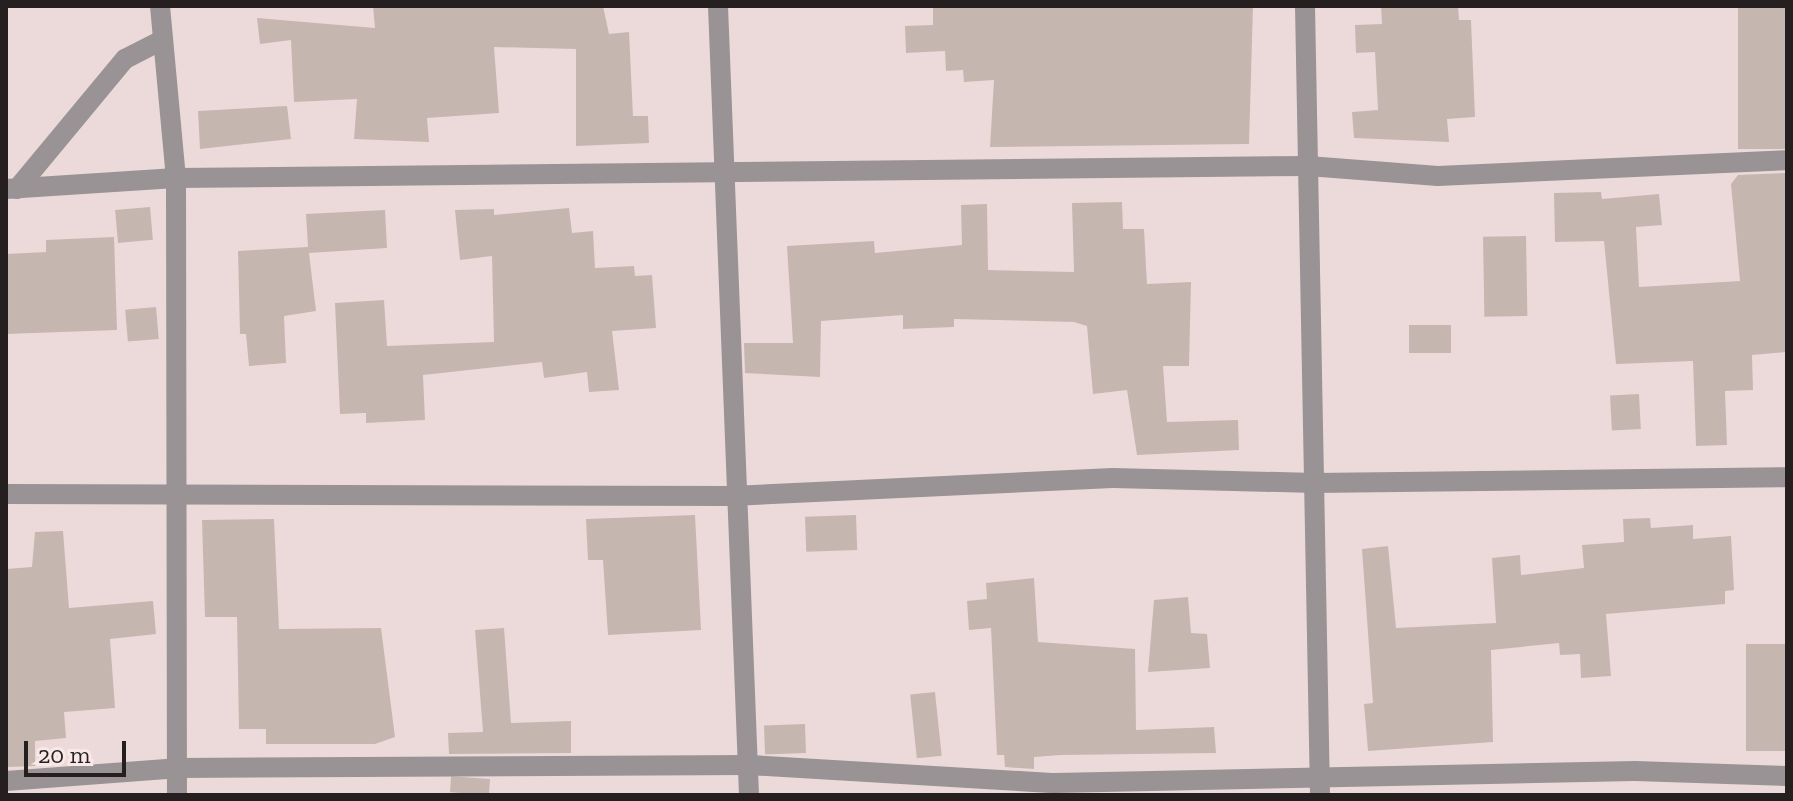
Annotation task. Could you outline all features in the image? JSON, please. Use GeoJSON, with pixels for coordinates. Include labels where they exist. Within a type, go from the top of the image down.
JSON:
{"type":"FeatureCollection","features":[{"type":"Feature","properties":{"kind":"street"},"geometry":{"type":"LineString","coordinates":[[160,6],[158,42],[176,178],[177,795]]}},
{"type":"Feature","properties":{"kind":"street"},"geometry":{"type":"LineString","coordinates":[[718,6],[732,496],[749,795]]}},
{"type":"Feature","properties":{"kind":"street"},"geometry":{"type":"LineString","coordinates":[[1305,6],[1320,788]]}},
{"type":"Feature","properties":{"kind":"street"},"geometry":{"type":"LineString","coordinates":[[11,189],[125,59],[158,42]]}},
{"type":"Feature","properties":{"kind":"street"},"geometry":{"type":"LineString","coordinates":[[11,189],[176,178],[1308,166],[1438,176],[1787,160]]}},
{"type":"Feature","properties":{"kind":"street"},"geometry":{"type":"LineString","coordinates":[[6,494],[732,496],[1113,478],[1314,483],[1787,477]]}},
{"type":"Feature","properties":{"kind":"street"},"geometry":{"type":"LineString","coordinates":[[6,781],[177,768],[749,765],[1055,783],[1320,788],[1635,771],[1787,776]]}},
{"type":"Feature","properties":{"kind":"building"},"geometry":{"type":"Polygon","coordinates":[[[373,6],[603,6],[609,34],[629,32],[633,116],[648,116],[649,143],[576,146],[576,49],[494,47],[499,113],[427,118],[429,142],[354,139],[357,99],[294,102],[291,40],[260,44],[257,18],[375,28],[373,6]]]}},
{"type":"Feature","properties":{"kind":"building"},"geometry":{"type":"Polygon","coordinates":[[[933,6],[1253,6],[1249,144],[990,147],[994,80],[964,82],[963,70],[946,71],[945,51],[906,53],[905,26],[933,25],[933,6]]]}},
{"type":"Feature","properties":{"kind":"building"},"geometry":{"type":"Polygon","coordinates":[[[1381,6],[1458,6],[1459,20],[1471,20],[1475,117],[1447,119],[1449,142],[1354,138],[1352,112],[1378,110],[1375,52],[1356,53],[1355,25],[1382,24],[1381,6]]]}},
{"type":"Feature","properties":{"kind":"building"},"geometry":{"type":"Polygon","coordinates":[[[1738,6],[1787,6],[1787,149],[1738,149],[1738,6]]]}},
{"type":"Feature","properties":{"kind":"building"},"geometry":{"type":"Polygon","coordinates":[[[287,106],[291,139],[200,149],[198,111],[287,106]]]}},
{"type":"Feature","properties":{"kind":"building"},"geometry":{"type":"Polygon","coordinates":[[[1787,173],[1787,352],[1752,355],[1753,390],[1725,391],[1727,445],[1696,446],[1693,361],[1616,364],[1604,241],[1555,242],[1554,193],[1601,192],[1602,199],[1659,194],[1662,225],[1636,227],[1639,287],[1740,281],[1731,184],[1738,175],[1787,173]]]}},
{"type":"Feature","properties":{"kind":"building"},"geometry":{"type":"Polygon","coordinates":[[[1122,202],[1123,229],[1144,229],[1147,284],[1191,282],[1189,366],[1163,366],[1167,422],[1238,420],[1239,450],[1137,455],[1127,390],[1093,394],[1087,326],[1074,322],[954,319],[954,327],[903,329],[903,315],[821,321],[820,377],[745,373],[744,343],[793,343],[787,246],[874,241],[875,253],[962,245],[961,205],[987,204],[988,270],[1074,272],[1072,203],[1122,202]]]}},
{"type":"Feature","properties":{"kind":"building"},"geometry":{"type":"Polygon","coordinates":[[[150,207],[153,240],[118,243],[115,210],[150,207]]]}},
{"type":"Feature","properties":{"kind":"building"},"geometry":{"type":"Polygon","coordinates":[[[569,208],[572,233],[593,231],[595,268],[634,266],[635,276],[652,275],[656,328],[612,331],[619,390],[589,392],[587,372],[544,378],[542,362],[423,375],[425,420],[366,423],[366,413],[340,414],[335,303],[384,300],[387,346],[494,342],[492,256],[460,260],[455,210],[494,209],[494,215],[569,208]]]}},
{"type":"Feature","properties":{"kind":"building"},"geometry":{"type":"Polygon","coordinates":[[[385,210],[387,248],[309,253],[316,311],[284,316],[286,363],[249,366],[246,334],[240,334],[238,251],[308,247],[306,214],[385,210]]]}},
{"type":"Feature","properties":{"kind":"building"},"geometry":{"type":"Polygon","coordinates":[[[1526,236],[1527,316],[1484,317],[1483,237],[1526,236]]]}},
{"type":"Feature","properties":{"kind":"building"},"geometry":{"type":"Polygon","coordinates":[[[114,237],[117,330],[6,334],[6,254],[46,252],[46,240],[114,237]]]}},
{"type":"Feature","properties":{"kind":"building"},"geometry":{"type":"Polygon","coordinates":[[[156,307],[159,339],[128,342],[125,310],[156,307]]]}},
{"type":"Feature","properties":{"kind":"building"},"geometry":{"type":"Polygon","coordinates":[[[1409,325],[1451,325],[1451,353],[1409,353],[1409,325]]]}},
{"type":"Feature","properties":{"kind":"building"},"geometry":{"type":"Polygon","coordinates":[[[1639,394],[1641,429],[1612,430],[1610,396],[1639,394]]]}},
{"type":"Feature","properties":{"kind":"building"},"geometry":{"type":"Polygon","coordinates":[[[695,515],[701,630],[608,635],[603,560],[588,560],[586,519],[695,515]]]}},
{"type":"Feature","properties":{"kind":"building"},"geometry":{"type":"Polygon","coordinates":[[[856,515],[857,550],[806,552],[805,517],[856,515]]]}},
{"type":"Feature","properties":{"kind":"building"},"geometry":{"type":"Polygon","coordinates":[[[1650,518],[1651,528],[1693,525],[1693,539],[1731,536],[1734,590],[1725,591],[1725,604],[1606,614],[1611,676],[1581,678],[1580,654],[1560,655],[1559,643],[1491,650],[1493,742],[1368,751],[1364,704],[1373,703],[1362,549],[1388,546],[1396,628],[1496,623],[1492,558],[1520,555],[1521,575],[1584,568],[1582,545],[1624,542],[1623,519],[1650,518]]]}},
{"type":"Feature","properties":{"kind":"building"},"geometry":{"type":"Polygon","coordinates":[[[274,519],[279,629],[381,628],[395,737],[375,744],[266,744],[266,729],[239,729],[237,617],[205,617],[202,520],[274,519]]]}},
{"type":"Feature","properties":{"kind":"building"},"geometry":{"type":"Polygon","coordinates":[[[63,531],[69,608],[153,601],[156,634],[110,639],[115,708],[64,712],[66,738],[35,741],[35,766],[8,767],[6,569],[32,567],[35,532],[63,531]]]}},
{"type":"Feature","properties":{"kind":"building"},"geometry":{"type":"Polygon","coordinates":[[[1034,578],[1038,642],[1135,649],[1136,730],[1214,727],[1216,753],[1061,755],[1034,757],[1034,769],[1005,767],[1004,755],[997,755],[991,628],[969,630],[967,601],[987,599],[986,583],[1034,578]]]}},
{"type":"Feature","properties":{"kind":"building"},"geometry":{"type":"Polygon","coordinates":[[[1188,597],[1191,633],[1207,634],[1210,668],[1148,672],[1154,600],[1188,597]]]}},
{"type":"Feature","properties":{"kind":"building"},"geometry":{"type":"Polygon","coordinates":[[[504,628],[511,723],[571,721],[571,753],[449,754],[448,733],[483,732],[475,630],[504,628]]]}},
{"type":"Feature","properties":{"kind":"building"},"geometry":{"type":"Polygon","coordinates":[[[1746,644],[1787,644],[1787,751],[1746,751],[1746,644]]]}},
{"type":"Feature","properties":{"kind":"building"},"geometry":{"type":"Polygon","coordinates":[[[935,692],[942,756],[917,758],[910,695],[935,692]]]}},
{"type":"Feature","properties":{"kind":"building"},"geometry":{"type":"Polygon","coordinates":[[[805,724],[806,753],[765,754],[764,725],[805,724]]]}},
{"type":"Feature","properties":{"kind":"building"},"geometry":{"type":"Polygon","coordinates":[[[451,776],[490,779],[489,795],[450,792],[451,776]]]}}]}
